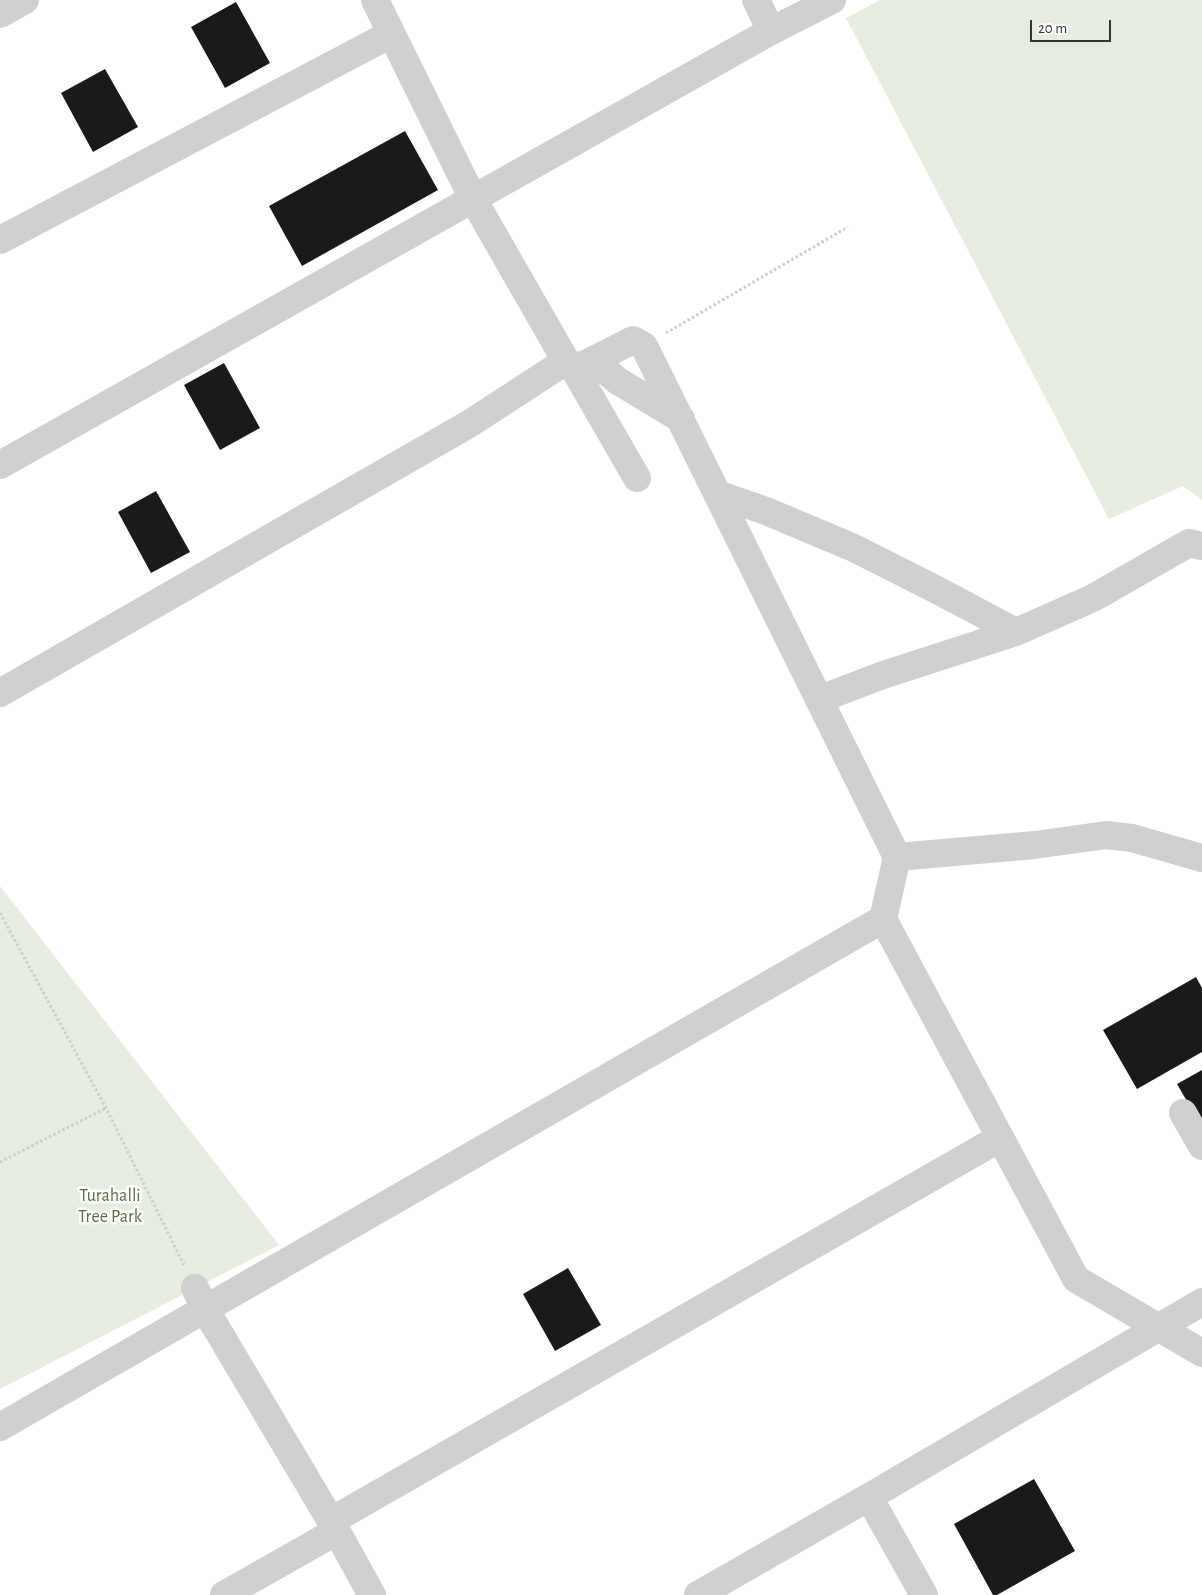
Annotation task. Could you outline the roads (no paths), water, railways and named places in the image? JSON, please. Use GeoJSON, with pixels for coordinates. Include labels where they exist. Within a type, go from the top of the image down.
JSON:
{"type":"FeatureCollection","features":[{"type":"Feature","properties":{"kind":"street"},"geometry":{"type":"LineString","coordinates":[[0,14],[25,0]]}},
{"type":"Feature","properties":{"kind":"street"},"geometry":{"type":"LineString","coordinates":[[374,0],[473,199],[577,363],[637,478]]}},
{"type":"Feature","properties":{"kind":"street"},"geometry":{"type":"LineString","coordinates":[[756,0],[770,31]]}},
{"type":"Feature","properties":{"kind":"street"},"geometry":{"type":"LineString","coordinates":[[0,464],[770,31],[832,0]]}},
{"type":"Feature","properties":{"kind":"street"},"geometry":{"type":"LineString","coordinates":[[0,240],[391,34]]}},
{"type":"Feature","properties":{"kind":"street"},"geometry":{"type":"LineString","coordinates":[[0,694],[577,363],[632,340],[644,346],[897,857],[883,919],[1076,1279],[1202,1353]]}},
{"type":"Feature","properties":{"kind":"street"},"geometry":{"type":"LineString","coordinates":[[577,363],[618,381],[681,419]]}},
{"type":"Feature","properties":{"kind":"street"},"geometry":{"type":"LineString","coordinates":[[717,494],[766,511],[854,548],[1016,632]]}},
{"type":"Feature","properties":{"kind":"street"},"geometry":{"type":"LineString","coordinates":[[820,699],[883,675],[1016,632],[1093,598],[1189,544],[1202,546]]}},
{"type":"Feature","properties":{"kind":"street"},"geometry":{"type":"LineString","coordinates":[[897,857],[1035,845],[1106,835],[1132,838],[1202,858]]}},
{"type":"Feature","properties":{"kind":"street"},"geometry":{"type":"LineString","coordinates":[[0,1427],[200,1299],[883,919]]}},
{"type":"Feature","properties":{"kind":"street"},"geometry":{"type":"LineString","coordinates":[[1183,1113],[1202,1146]]}},
{"type":"Feature","properties":{"kind":"street"},"geometry":{"type":"LineString","coordinates":[[224,1595],[334,1526],[1000,1138]]}},
{"type":"Feature","properties":{"kind":"street"},"geometry":{"type":"LineString","coordinates":[[200,1299],[334,1526],[372,1595]]}},
{"type":"Feature","properties":{"kind":"street"},"geometry":{"type":"LineString","coordinates":[[698,1595],[1202,1302]]}},
{"type":"Feature","properties":{"kind":"street"},"geometry":{"type":"LineString","coordinates":[[869,1497],[924,1595]]}},
{"type":"Feature","properties":{"kind":"park label","name":"Turahalli Tree Park"},"geometry":{"type":"Point","coordinates":[110,1206]}}]}
